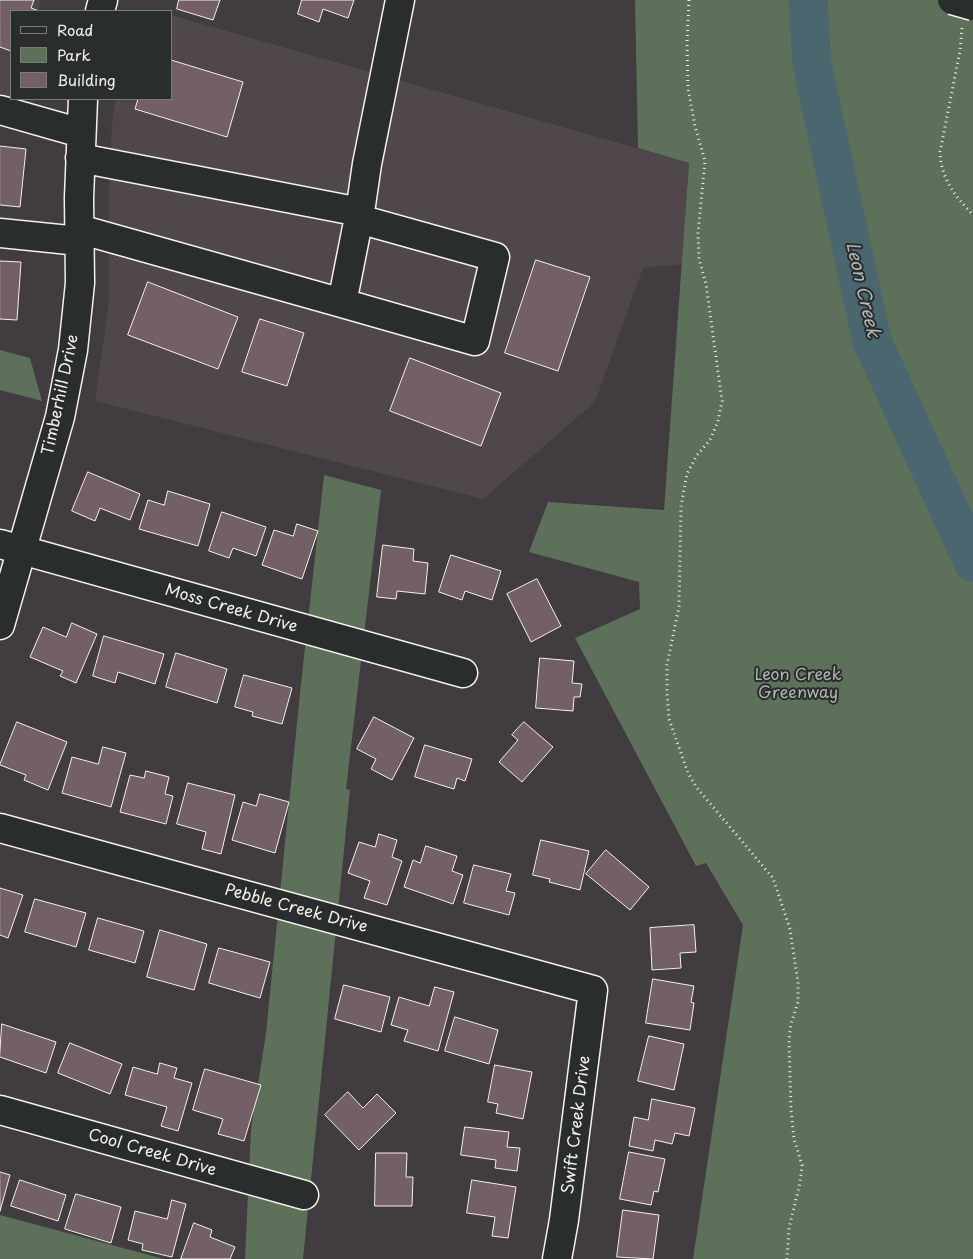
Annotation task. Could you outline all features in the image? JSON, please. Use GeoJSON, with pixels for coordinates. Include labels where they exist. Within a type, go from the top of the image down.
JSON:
{"type":"FeatureCollection","features":[{"type":"Feature","properties":{"kind":"street"},"geometry":{"type":"LineString","coordinates":[[342,303],[359,215],[366,164],[400,0]]}},
{"type":"Feature","properties":{"kind":"street","name":"Timberhill Drive"},"geometry":{"type":"LineString","coordinates":[[0,625],[10,547],[60,417],[73,350],[80,283],[80,146],[83,100]]}},
{"type":"Feature","properties":{"kind":"street"},"geometry":{"type":"LineString","coordinates":[[0,110],[80,146],[359,215],[495,257],[475,341],[342,303],[79,235],[0,234]]}},
{"type":"Feature","properties":{"kind":"street","name":"Moss Creek Drive"},"geometry":{"type":"LineString","coordinates":[[10,547],[463,673]]}},
{"type":"Feature","properties":{"kind":"street","name":"Pebble Creek Drive"},"geometry":{"type":"LineString","coordinates":[[0,828],[593,990]]}},
{"type":"Feature","properties":{"kind":"street","name":"Swift Creek Drive"},"geometry":{"type":"LineString","coordinates":[[557,1259],[593,990]]}},
{"type":"Feature","properties":{"kind":"street","name":"Cool Creek Drive"},"geometry":{"type":"LineString","coordinates":[[0,1110],[304,1195]]}},
{"type":"Feature","properties":{"kind":"path"},"geometry":{"type":"LineString","coordinates":[[689,0],[687,43],[688,88],[695,126],[705,161],[698,233],[699,259],[706,284],[722,401],[718,422],[710,440],[697,455],[687,474],[681,507],[679,606],[667,665],[669,719],[688,773],[696,788],[758,859],[772,878],[790,929],[798,983],[798,1002],[791,1024],[789,1039],[791,1110],[794,1139],[802,1164],[786,1259]]}},
{"type":"Feature","properties":{"kind":"path"},"geometry":{"type":"LineString","coordinates":[[962,9],[960,51],[940,152],[941,168],[946,181],[958,200],[973,214]]}},
{"type":"Feature","properties":{"kind":"shaded area"},"geometry":{"type":"Polygon","coordinates":[[[0,0],[41,0],[38,10],[10,10],[10,100],[15,100],[14,102],[0,99],[0,0]]]}},
{"type":"Feature","properties":{"kind":"shaded area"},"geometry":{"type":"Polygon","coordinates":[[[172,15],[689,163],[682,264],[643,268],[595,402],[483,499],[95,401],[109,303],[109,179],[113,111],[116,100],[172,100],[172,15]]]}},
{"type":"Feature","properties":{"kind":"green space","name":"Leon Creek Greenway"},"geometry":{"type":"Polygon","coordinates":[[[635,0],[973,0],[973,1259],[693,1259],[743,925],[706,863],[696,866],[575,638],[640,609],[639,582],[529,552],[548,502],[664,510],[689,163],[638,148],[635,0]]]}},
{"type":"Feature","properties":{"kind":"green space"},"geometry":{"type":"Polygon","coordinates":[[[0,350],[30,358],[42,401],[0,390],[0,350]]]}},
{"type":"Feature","properties":{"kind":"green space"},"geometry":{"type":"Polygon","coordinates":[[[324,475],[381,490],[346,789],[350,790],[303,1259],[245,1259],[251,1129],[266,1033],[324,475]]]}},
{"type":"Feature","properties":{"kind":"green space"},"geometry":{"type":"Polygon","coordinates":[[[0,1215],[164,1259],[0,1259],[0,1215]]]}},
{"type":"Feature","properties":{"kind":"building"},"geometry":{"type":"Polygon","coordinates":[[[0,0],[34,0],[31,8],[36,10],[10,10],[10,51],[0,47],[0,0]]]}},
{"type":"Feature","properties":{"kind":"building"},"geometry":{"type":"Polygon","coordinates":[[[179,0],[220,0],[213,20],[177,9],[179,0]]]}},
{"type":"Feature","properties":{"kind":"building"},"geometry":{"type":"Polygon","coordinates":[[[302,0],[354,0],[348,18],[323,9],[319,22],[298,14],[302,0]]]}},
{"type":"Feature","properties":{"kind":"building"},"geometry":{"type":"Polygon","coordinates":[[[172,60],[243,82],[227,137],[135,109],[138,100],[172,100],[172,60]]]}},
{"type":"Feature","properties":{"kind":"building"},"geometry":{"type":"Polygon","coordinates":[[[0,146],[26,149],[20,207],[0,205],[0,146]]]}},
{"type":"Feature","properties":{"kind":"building"},"geometry":{"type":"Polygon","coordinates":[[[536,260],[590,277],[558,371],[505,353],[536,260]]]}},
{"type":"Feature","properties":{"kind":"building"},"geometry":{"type":"Polygon","coordinates":[[[0,261],[21,262],[17,320],[0,319],[0,261]]]}},
{"type":"Feature","properties":{"kind":"building"},"geometry":{"type":"Polygon","coordinates":[[[148,282],[238,317],[218,369],[128,335],[148,282]]]}},
{"type":"Feature","properties":{"kind":"building"},"geometry":{"type":"Polygon","coordinates":[[[260,319],[304,333],[287,386],[242,372],[260,319]]]}},
{"type":"Feature","properties":{"kind":"building"},"geometry":{"type":"Polygon","coordinates":[[[410,358],[501,393],[481,446],[390,411],[410,358]]]}},
{"type":"Feature","properties":{"kind":"building"},"geometry":{"type":"Polygon","coordinates":[[[88,472],[140,494],[130,520],[100,508],[95,521],[72,511],[88,472]]]}},
{"type":"Feature","properties":{"kind":"building"},"geometry":{"type":"Polygon","coordinates":[[[168,491],[210,504],[198,546],[139,529],[148,500],[164,505],[168,491]]]}},
{"type":"Feature","properties":{"kind":"building"},"geometry":{"type":"Polygon","coordinates":[[[222,512],[266,527],[256,556],[233,548],[229,558],[209,551],[222,512]]]}},
{"type":"Feature","properties":{"kind":"building"},"geometry":{"type":"Polygon","coordinates":[[[297,524],[318,531],[302,579],[262,565],[274,530],[293,536],[297,524]]]}},
{"type":"Feature","properties":{"kind":"building"},"geometry":{"type":"Polygon","coordinates":[[[383,545],[414,549],[413,561],[428,563],[425,594],[397,591],[396,599],[377,597],[383,545]]]}},
{"type":"Feature","properties":{"kind":"building"},"geometry":{"type":"Polygon","coordinates":[[[451,555],[501,571],[492,600],[465,591],[462,600],[439,592],[451,555]]]}},
{"type":"Feature","properties":{"kind":"building"},"geometry":{"type":"Polygon","coordinates":[[[537,579],[561,626],[531,642],[507,594],[537,579]]]}},
{"type":"Feature","properties":{"kind":"building"},"geometry":{"type":"Polygon","coordinates":[[[72,623],[97,634],[76,683],[60,676],[63,671],[30,657],[43,627],[66,637],[72,623]]]}},
{"type":"Feature","properties":{"kind":"building"},"geometry":{"type":"Polygon","coordinates":[[[104,636],[164,654],[155,684],[118,672],[115,683],[93,676],[104,636]]]}},
{"type":"Feature","properties":{"kind":"building"},"geometry":{"type":"Polygon","coordinates":[[[176,653],[227,669],[217,703],[166,687],[176,653]]]}},
{"type":"Feature","properties":{"kind":"building"},"geometry":{"type":"Polygon","coordinates":[[[540,658],[574,661],[572,683],[582,684],[580,697],[574,697],[573,711],[536,708],[540,658]]]}},
{"type":"Feature","properties":{"kind":"building"},"geometry":{"type":"Polygon","coordinates":[[[244,675],[292,688],[282,724],[252,716],[253,712],[235,707],[244,675]]]}},
{"type":"Feature","properties":{"kind":"building"},"geometry":{"type":"Polygon","coordinates":[[[374,717],[414,738],[392,780],[371,769],[376,759],[357,749],[374,717]]]}},
{"type":"Feature","properties":{"kind":"building"},"geometry":{"type":"Polygon","coordinates":[[[17,722],[67,742],[48,790],[24,780],[26,775],[0,765],[17,722]]]}},
{"type":"Feature","properties":{"kind":"building"},"geometry":{"type":"Polygon","coordinates":[[[524,722],[553,747],[522,782],[499,762],[518,740],[512,735],[524,722]]]}},
{"type":"Feature","properties":{"kind":"building"},"geometry":{"type":"Polygon","coordinates":[[[425,745],[472,759],[465,781],[457,778],[454,789],[415,777],[425,745]]]}},
{"type":"Feature","properties":{"kind":"building"},"geometry":{"type":"Polygon","coordinates":[[[103,747],[126,753],[111,807],[62,793],[72,757],[98,764],[103,747]]]}},
{"type":"Feature","properties":{"kind":"building"},"geometry":{"type":"Polygon","coordinates":[[[146,771],[169,777],[165,794],[173,796],[166,824],[120,812],[130,775],[144,778],[146,771]]]}},
{"type":"Feature","properties":{"kind":"building"},"geometry":{"type":"Polygon","coordinates":[[[188,783],[235,795],[221,854],[202,849],[206,832],[177,824],[188,783]]]}},
{"type":"Feature","properties":{"kind":"building"},"geometry":{"type":"Polygon","coordinates":[[[260,794],[289,802],[275,853],[232,840],[243,802],[256,806],[260,794]]]}},
{"type":"Feature","properties":{"kind":"building"},"geometry":{"type":"Polygon","coordinates":[[[379,834],[397,840],[392,857],[402,861],[387,905],[364,898],[370,881],[348,873],[359,842],[375,847],[379,834]]]}},
{"type":"Feature","properties":{"kind":"building"},"geometry":{"type":"Polygon","coordinates":[[[541,840],[589,851],[580,890],[549,882],[550,879],[533,875],[541,840]]]}},
{"type":"Feature","properties":{"kind":"building"},"geometry":{"type":"Polygon","coordinates":[[[426,846],[457,856],[452,871],[463,875],[453,904],[404,887],[413,860],[420,863],[426,846]]]}},
{"type":"Feature","properties":{"kind":"building"},"geometry":{"type":"Polygon","coordinates":[[[606,850],[649,887],[630,910],[586,874],[606,850]]]}},
{"type":"Feature","properties":{"kind":"building"},"geometry":{"type":"Polygon","coordinates":[[[474,865],[511,874],[506,891],[515,893],[509,915],[464,903],[474,865]]]}},
{"type":"Feature","properties":{"kind":"building"},"geometry":{"type":"Polygon","coordinates":[[[0,888],[23,895],[8,938],[0,935],[0,888]]]}},
{"type":"Feature","properties":{"kind":"building"},"geometry":{"type":"Polygon","coordinates":[[[35,899],[86,913],[76,947],[25,932],[35,899]]]}},
{"type":"Feature","properties":{"kind":"building"},"geometry":{"type":"Polygon","coordinates":[[[98,918],[144,931],[135,963],[89,950],[98,918]]]}},
{"type":"Feature","properties":{"kind":"building"},"geometry":{"type":"Polygon","coordinates":[[[694,925],[696,952],[680,953],[681,968],[652,970],[650,928],[694,925]]]}},
{"type":"Feature","properties":{"kind":"building"},"geometry":{"type":"Polygon","coordinates":[[[160,930],[207,944],[194,990],[147,977],[160,930]]]}},
{"type":"Feature","properties":{"kind":"building"},"geometry":{"type":"Polygon","coordinates":[[[219,948],[270,962],[260,998],[209,983],[219,948]]]}},
{"type":"Feature","properties":{"kind":"building"},"geometry":{"type":"Polygon","coordinates":[[[653,979],[694,986],[691,1002],[694,1003],[690,1030],[646,1023],[653,979]]]}},
{"type":"Feature","properties":{"kind":"building"},"geometry":{"type":"Polygon","coordinates":[[[344,985],[390,997],[381,1032],[335,1019],[344,985]]]}},
{"type":"Feature","properties":{"kind":"building"},"geometry":{"type":"Polygon","coordinates":[[[435,987],[454,992],[438,1051],[404,1041],[408,1030],[391,1025],[399,997],[429,1006],[435,987]]]}},
{"type":"Feature","properties":{"kind":"building"},"geometry":{"type":"Polygon","coordinates":[[[455,1017],[498,1030],[489,1064],[445,1051],[455,1017]]]}},
{"type":"Feature","properties":{"kind":"building"},"geometry":{"type":"Polygon","coordinates":[[[2,1024],[56,1042],[46,1073],[0,1057],[2,1024]]]}},
{"type":"Feature","properties":{"kind":"building"},"geometry":{"type":"Polygon","coordinates":[[[649,1036],[684,1044],[674,1090],[638,1081],[649,1036]]]}},
{"type":"Feature","properties":{"kind":"building"},"geometry":{"type":"Polygon","coordinates":[[[70,1043],[122,1064],[110,1094],[58,1073],[70,1043]]]}},
{"type":"Feature","properties":{"kind":"building"},"geometry":{"type":"Polygon","coordinates":[[[160,1063],[177,1068],[174,1078],[192,1083],[178,1131],[161,1126],[167,1107],[125,1095],[133,1067],[157,1074],[160,1063]]]}},
{"type":"Feature","properties":{"kind":"building"},"geometry":{"type":"Polygon","coordinates":[[[495,1065],[532,1072],[523,1119],[496,1113],[498,1104],[488,1102],[495,1065]]]}},
{"type":"Feature","properties":{"kind":"building"},"geometry":{"type":"Polygon","coordinates":[[[205,1069],[261,1085],[244,1141],[218,1134],[223,1119],[193,1110],[205,1069]]]}},
{"type":"Feature","properties":{"kind":"building"},"geometry":{"type":"Polygon","coordinates":[[[348,1092],[363,1108],[377,1094],[396,1113],[359,1150],[325,1115],[348,1092]]]}},
{"type":"Feature","properties":{"kind":"building"},"geometry":{"type":"Polygon","coordinates":[[[652,1099],[695,1108],[689,1136],[675,1133],[672,1144],[655,1140],[653,1151],[629,1146],[634,1117],[648,1120],[652,1099]]]}},
{"type":"Feature","properties":{"kind":"building"},"geometry":{"type":"Polygon","coordinates":[[[465,1127],[509,1132],[507,1147],[520,1148],[517,1171],[495,1168],[496,1160],[461,1155],[465,1127]]]}},
{"type":"Feature","properties":{"kind":"building"},"geometry":{"type":"Polygon","coordinates":[[[629,1152],[665,1159],[658,1192],[654,1191],[651,1205],[620,1199],[629,1152]]]}},
{"type":"Feature","properties":{"kind":"building"},"geometry":{"type":"Polygon","coordinates":[[[376,1153],[407,1153],[406,1177],[413,1177],[412,1206],[375,1206],[376,1153]]]}},
{"type":"Feature","properties":{"kind":"building"},"geometry":{"type":"Polygon","coordinates":[[[0,1172],[10,1175],[0,1211],[0,1172]]]}},
{"type":"Feature","properties":{"kind":"building"},"geometry":{"type":"Polygon","coordinates":[[[20,1180],[66,1195],[58,1221],[11,1206],[20,1180]]]}},
{"type":"Feature","properties":{"kind":"building"},"geometry":{"type":"Polygon","coordinates":[[[472,1180],[516,1187],[508,1238],[492,1236],[495,1217],[467,1213],[472,1180]]]}},
{"type":"Feature","properties":{"kind":"building"},"geometry":{"type":"Polygon","coordinates":[[[76,1194],[121,1207],[111,1243],[65,1229],[76,1194]]]}},
{"type":"Feature","properties":{"kind":"building"},"geometry":{"type":"Polygon","coordinates":[[[172,1200],[186,1204],[172,1257],[142,1250],[143,1244],[128,1240],[135,1211],[167,1219],[172,1200]]]}},
{"type":"Feature","properties":{"kind":"building"},"geometry":{"type":"Polygon","coordinates":[[[623,1210],[659,1215],[653,1259],[617,1257],[623,1210]]]}},
{"type":"Feature","properties":{"kind":"building"},"geometry":{"type":"Polygon","coordinates":[[[194,1223],[212,1230],[210,1237],[235,1247],[230,1259],[181,1259],[194,1223]]]}},
{"type":"Feature","properties":{"kind":"waterway","name":"Leon Creek"},"geometry":{"type":"LineString","coordinates":[[808,0],[812,64],[872,341],[973,562]]}}]}
